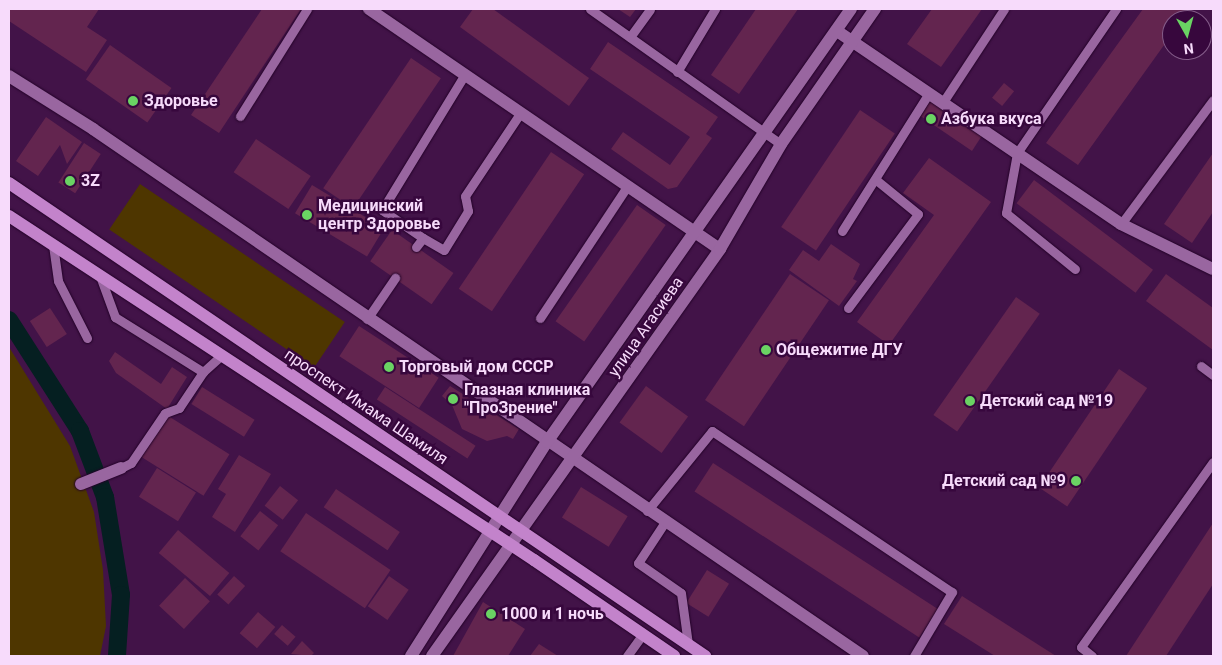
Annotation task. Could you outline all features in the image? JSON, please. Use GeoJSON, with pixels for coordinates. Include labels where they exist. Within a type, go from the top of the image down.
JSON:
{"type":"FeatureCollection","features":[{"type":"Feature","properties":{"kind":"main road","name":"проспект Имама Шамиля"},"geometry":{"type":"LineString","coordinates":[[9,183],[705,656]]}},
{"type":"Feature","properties":{"kind":"main road"},"geometry":{"type":"LineString","coordinates":[[9,216],[511,545],[674,656]]}},
{"type":"Feature","properties":{"kind":"street"},"geometry":{"type":"LineString","coordinates":[[369,9],[697,231],[720,249]]}},
{"type":"Feature","properties":{"kind":"street","name":"улица Агасиева"},"geometry":{"type":"LineString","coordinates":[[411,656],[547,442],[852,9]]}},
{"type":"Feature","properties":{"kind":"street","name":"улица Агасиева"},"geometry":{"type":"LineString","coordinates":[[432,656],[574,459],[720,249],[781,144],[875,9]]}},
{"type":"Feature","properties":{"kind":"street"},"geometry":{"type":"LineString","coordinates":[[837,31],[853,40],[1121,224],[1213,269]]}},
{"type":"Feature","properties":{"kind":"street"},"geometry":{"type":"LineString","coordinates":[[9,76],[93,129],[647,511],[863,656]]}},
{"type":"Feature","properties":{"kind":"street"},"geometry":{"type":"LineString","coordinates":[[81,484],[120,468]]}},
{"type":"Feature","properties":{"kind":"lane"},"geometry":{"type":"LineString","coordinates":[[240,116],[307,9]]}},
{"type":"Feature","properties":{"kind":"lane"},"geometry":{"type":"LineString","coordinates":[[590,9],[764,134],[781,144]]}},
{"type":"Feature","properties":{"kind":"lane"},"geometry":{"type":"LineString","coordinates":[[630,37],[650,9]]}},
{"type":"Feature","properties":{"kind":"lane"},"geometry":{"type":"LineString","coordinates":[[677,72],[715,9]]}},
{"type":"Feature","properties":{"kind":"lane"},"geometry":{"type":"LineString","coordinates":[[942,102],[1004,9]]}},
{"type":"Feature","properties":{"kind":"lane"},"geometry":{"type":"LineString","coordinates":[[1075,269],[1006,213],[1017,153],[1116,9]]}},
{"type":"Feature","properties":{"kind":"lane"},"geometry":{"type":"LineString","coordinates":[[465,74],[382,210],[423,238],[444,250],[468,210],[465,196],[522,112]]}},
{"type":"Feature","properties":{"kind":"lane"},"geometry":{"type":"LineString","coordinates":[[842,231],[929,93]]}},
{"type":"Feature","properties":{"kind":"lane"},"geometry":{"type":"LineString","coordinates":[[1121,224],[1213,100]]}},
{"type":"Feature","properties":{"kind":"lane"},"geometry":{"type":"LineString","coordinates":[[848,308],[918,214],[875,179]]}},
{"type":"Feature","properties":{"kind":"lane"},"geometry":{"type":"LineString","coordinates":[[540,318],[628,185]]}},
{"type":"Feature","properties":{"kind":"lane"},"geometry":{"type":"LineString","coordinates":[[416,247],[423,238]]}},
{"type":"Feature","properties":{"kind":"lane"},"geometry":{"type":"LineString","coordinates":[[53,245],[58,281],[87,338]]}},
{"type":"Feature","properties":{"kind":"lane"},"geometry":{"type":"LineString","coordinates":[[100,276],[115,317],[203,372]]}},
{"type":"Feature","properties":{"kind":"lane"},"geometry":{"type":"LineString","coordinates":[[367,319],[395,278]]}},
{"type":"Feature","properties":{"kind":"lane"},"geometry":{"type":"LineString","coordinates":[[120,468],[131,463],[165,413],[179,408],[203,372],[221,356]]}},
{"type":"Feature","properties":{"kind":"lane"},"geometry":{"type":"LineString","coordinates":[[1201,366],[1213,375]]}},
{"type":"Feature","properties":{"kind":"lane"},"geometry":{"type":"LineString","coordinates":[[647,511],[712,431],[952,592],[914,656]]}},
{"type":"Feature","properties":{"kind":"lane"},"geometry":{"type":"LineString","coordinates":[[1092,656],[1081,647],[1213,462]]}},
{"type":"Feature","properties":{"kind":"lane"},"geometry":{"type":"LineString","coordinates":[[665,522],[638,563],[681,593],[688,644]]}},
{"type":"Feature","properties":{"kind":"lane"},"geometry":{"type":"LineString","coordinates":[[627,656],[642,635]]}},
{"type":"Feature","properties":{"kind":"shaded area"},"geometry":{"type":"Polygon","coordinates":[[[140,184],[345,322],[314,368],[109,230],[140,184]]]}},
{"type":"Feature","properties":{"kind":"shaded area"},"geometry":{"type":"Polygon","coordinates":[[[9,347],[70,446],[94,512],[103,570],[106,626],[100,656],[9,656],[9,347]]]}},
{"type":"Feature","properties":{"kind":"building"},"geometry":{"type":"Polygon","coordinates":[[[9,9],[99,9],[87,27],[107,40],[86,72],[9,21],[9,9]]]}},
{"type":"Feature","properties":{"kind":"building"},"geometry":{"type":"Polygon","coordinates":[[[262,9],[301,9],[219,133],[191,115],[262,9]]]}},
{"type":"Feature","properties":{"kind":"building"},"geometry":{"type":"Polygon","coordinates":[[[473,9],[493,9],[589,78],[569,106],[460,27],[473,9]]]}},
{"type":"Feature","properties":{"kind":"building"},"geometry":{"type":"Polygon","coordinates":[[[618,9],[636,9],[630,17],[618,9]]]}},
{"type":"Feature","properties":{"kind":"building"},"geometry":{"type":"Polygon","coordinates":[[[756,9],[798,9],[739,94],[711,75],[756,9]]]}},
{"type":"Feature","properties":{"kind":"building"},"geometry":{"type":"Polygon","coordinates":[[[932,9],[982,9],[941,67],[907,44],[932,9]]]}},
{"type":"Feature","properties":{"kind":"building"},"geometry":{"type":"Polygon","coordinates":[[[1143,9],[1190,9],[1162,10],[1162,48],[1078,165],[1046,143],[1143,9]]]}},
{"type":"Feature","properties":{"kind":"building"},"geometry":{"type":"Polygon","coordinates":[[[608,42],[718,117],[706,134],[712,138],[677,187],[668,189],[611,149],[623,132],[670,165],[690,137],[590,69],[608,42]]]}},
{"type":"Feature","properties":{"kind":"building"},"geometry":{"type":"Polygon","coordinates":[[[110,45],[171,88],[147,122],[86,79],[110,45]]]}},
{"type":"Feature","properties":{"kind":"building"},"geometry":{"type":"Polygon","coordinates":[[[411,58],[441,78],[353,208],[323,188],[411,58]]]}},
{"type":"Feature","properties":{"kind":"building"},"geometry":{"type":"Polygon","coordinates":[[[1004,83],[1014,91],[1002,106],[992,98],[1004,83]]]}},
{"type":"Feature","properties":{"kind":"building"},"geometry":{"type":"Polygon","coordinates":[[[928,102],[942,102],[983,134],[972,151],[919,115],[928,102]]]}},
{"type":"Feature","properties":{"kind":"building"},"geometry":{"type":"Polygon","coordinates":[[[860,110],[895,133],[816,250],[781,227],[860,110]]]}},
{"type":"Feature","properties":{"kind":"building"},"geometry":{"type":"Polygon","coordinates":[[[46,117],[82,142],[67,164],[60,145],[38,176],[16,161],[46,117]]]}},
{"type":"Feature","properties":{"kind":"building"},"geometry":{"type":"Polygon","coordinates":[[[256,139],[311,176],[288,209],[234,172],[256,139]]]}},
{"type":"Feature","properties":{"kind":"building"},"geometry":{"type":"Polygon","coordinates":[[[84,143],[101,154],[75,193],[58,182],[84,143]]]}},
{"type":"Feature","properties":{"kind":"building"},"geometry":{"type":"Polygon","coordinates":[[[551,152],[584,174],[492,311],[459,289],[551,152]]]}},
{"type":"Feature","properties":{"kind":"building"},"geometry":{"type":"Polygon","coordinates":[[[1213,153],[1213,212],[1192,243],[1164,224],[1213,153]]]}},
{"type":"Feature","properties":{"kind":"building"},"geometry":{"type":"Polygon","coordinates":[[[929,158],[991,202],[889,345],[857,322],[934,215],[903,193],[929,158]]]}},
{"type":"Feature","properties":{"kind":"building"},"geometry":{"type":"Polygon","coordinates":[[[1034,180],[1153,270],[1136,293],[1017,203],[1034,180]]]}},
{"type":"Feature","properties":{"kind":"building"},"geometry":{"type":"Polygon","coordinates":[[[312,185],[384,228],[367,257],[295,213],[312,185]]]}},
{"type":"Feature","properties":{"kind":"building"},"geometry":{"type":"Polygon","coordinates":[[[637,205],[666,225],[584,341],[556,321],[637,205]]]}},
{"type":"Feature","properties":{"kind":"building"},"geometry":{"type":"Polygon","coordinates":[[[392,230],[453,273],[432,304],[370,261],[392,230]]]}},
{"type":"Feature","properties":{"kind":"building"},"geometry":{"type":"Polygon","coordinates":[[[831,244],[860,264],[853,279],[857,281],[839,306],[789,270],[803,250],[819,261],[831,244]]]}},
{"type":"Feature","properties":{"kind":"building","name":"Общежитие ДГУ"},"geometry":{"type":"Polygon","coordinates":[[[790,274],[829,300],[744,426],[705,400],[790,274]]]}},
{"type":"Feature","properties":{"kind":"building"},"geometry":{"type":"Polygon","coordinates":[[[1166,274],[1213,308],[1213,350],[1146,301],[1166,274]]]}},
{"type":"Feature","properties":{"kind":"building"},"geometry":{"type":"Polygon","coordinates":[[[1016,297],[1040,314],[957,432],[933,415],[1016,297]]]}},
{"type":"Feature","properties":{"kind":"building"},"geometry":{"type":"Polygon","coordinates":[[[50,308],[67,334],[47,347],[30,321],[50,308]]]}},
{"type":"Feature","properties":{"kind":"building","name":"Торговый дом СССР"},"geometry":{"type":"Polygon","coordinates":[[[359,326],[439,378],[419,408],[339,356],[359,326]]]}},
{"type":"Feature","properties":{"kind":"building"},"geometry":{"type":"Polygon","coordinates":[[[115,352],[161,384],[172,367],[187,377],[167,409],[116,373],[109,361],[115,352]]]}},
{"type":"Feature","properties":{"kind":"building"},"geometry":{"type":"Polygon","coordinates":[[[1119,369],[1147,388],[1067,507],[1039,488],[1119,369]]]}},
{"type":"Feature","properties":{"kind":"building"},"geometry":{"type":"Polygon","coordinates":[[[450,386],[519,429],[513,439],[507,436],[487,441],[462,429],[452,405],[442,396],[450,386]]]}},
{"type":"Feature","properties":{"kind":"building"},"geometry":{"type":"Polygon","coordinates":[[[646,386],[688,417],[662,453],[620,422],[646,386]]]}},
{"type":"Feature","properties":{"kind":"building"},"geometry":{"type":"Polygon","coordinates":[[[202,387],[255,420],[244,437],[191,404],[202,387]]]}},
{"type":"Feature","properties":{"kind":"building"},"geometry":{"type":"Polygon","coordinates":[[[385,387],[476,446],[467,458],[377,400],[385,387]]]}},
{"type":"Feature","properties":{"kind":"building"},"geometry":{"type":"Polygon","coordinates":[[[165,414],[229,454],[203,496],[139,456],[165,414]]]}},
{"type":"Feature","properties":{"kind":"building"},"geometry":{"type":"Polygon","coordinates":[[[239,455],[271,474],[235,532],[212,517],[226,494],[218,489],[239,455]]]}},
{"type":"Feature","properties":{"kind":"building"},"geometry":{"type":"Polygon","coordinates":[[[713,463],[938,609],[919,637],[694,492],[713,463]]]}},
{"type":"Feature","properties":{"kind":"building"},"geometry":{"type":"Polygon","coordinates":[[[157,468],[196,492],[178,521],[139,497],[157,468]]]}},
{"type":"Feature","properties":{"kind":"building"},"geometry":{"type":"Polygon","coordinates":[[[280,486],[298,500],[283,520],[265,506],[280,486]]]}},
{"type":"Feature","properties":{"kind":"building"},"geometry":{"type":"Polygon","coordinates":[[[581,487],[628,516],[609,547],[562,518],[581,487]]]}},
{"type":"Feature","properties":{"kind":"building"},"geometry":{"type":"Polygon","coordinates":[[[336,489],[400,532],[388,550],[324,507],[336,489]]]}},
{"type":"Feature","properties":{"kind":"building"},"geometry":{"type":"Polygon","coordinates":[[[260,511],[278,525],[258,550],[240,536],[260,511]]]}},
{"type":"Feature","properties":{"kind":"building"},"geometry":{"type":"Polygon","coordinates":[[[306,513],[391,570],[365,608],[280,551],[306,513]]]}},
{"type":"Feature","properties":{"kind":"building"},"geometry":{"type":"Polygon","coordinates":[[[1213,523],[1213,584],[1166,656],[1126,656],[1213,523]]]}},
{"type":"Feature","properties":{"kind":"building"},"geometry":{"type":"Polygon","coordinates":[[[178,530],[229,573],[210,596],[159,553],[178,530]]]}},
{"type":"Feature","properties":{"kind":"building"},"geometry":{"type":"Polygon","coordinates":[[[707,570],[729,584],[708,617],[686,603],[707,570]]]}},
{"type":"Feature","properties":{"kind":"building"},"geometry":{"type":"Polygon","coordinates":[[[234,576],[245,586],[228,605],[217,595],[234,576]]]}},
{"type":"Feature","properties":{"kind":"building"},"geometry":{"type":"Polygon","coordinates":[[[389,576],[409,590],[387,620],[368,606],[389,576]]]}},
{"type":"Feature","properties":{"kind":"building"},"geometry":{"type":"Polygon","coordinates":[[[185,578],[210,601],[184,629],[159,606],[185,578]]]}},
{"type":"Feature","properties":{"kind":"building"},"geometry":{"type":"Polygon","coordinates":[[[962,596],[1056,656],[995,656],[944,624],[962,596]]]}},
{"type":"Feature","properties":{"kind":"building"},"geometry":{"type":"Polygon","coordinates":[[[483,602],[525,629],[508,656],[453,656],[483,602]]]}},
{"type":"Feature","properties":{"kind":"building"},"geometry":{"type":"Polygon","coordinates":[[[258,612],[275,627],[257,648],[240,633],[258,612]]]}},
{"type":"Feature","properties":{"kind":"building"},"geometry":{"type":"Polygon","coordinates":[[[282,625],[296,637],[288,646],[274,634],[282,625]]]}},
{"type":"Feature","properties":{"kind":"building"},"geometry":{"type":"Polygon","coordinates":[[[302,641],[314,653],[311,656],[291,654],[302,641]]]}},
{"type":"Feature","properties":{"kind":"building"},"geometry":{"type":"Polygon","coordinates":[[[539,644],[558,656],[530,656],[539,644]]]}},
{"type":"Feature","properties":{"kind":"waterway"},"geometry":{"type":"LineString","coordinates":[[9,320],[80,431],[105,497],[121,595],[117,656]]}},
{"type":"Feature","properties":{"kind":"place","name":"Здоровье"},"geometry":{"type":"Point","coordinates":[133,101]}},
{"type":"Feature","properties":{"kind":"place","name":"Азбука вкуса"},"geometry":{"type":"Point","coordinates":[931,119]}},
{"type":"Feature","properties":{"kind":"place","name":"3Z"},"geometry":{"type":"Point","coordinates":[70,181]}},
{"type":"Feature","properties":{"kind":"place","name":"Медицинский центр Здоровье"},"geometry":{"type":"Point","coordinates":[307,215]}},
{"type":"Feature","properties":{"kind":"place","name":"Общежитие ДГУ"},"geometry":{"type":"Point","coordinates":[766,350]}},
{"type":"Feature","properties":{"kind":"place","name":"Торговый дом СССР"},"geometry":{"type":"Point","coordinates":[389,367]}},
{"type":"Feature","properties":{"kind":"place","name":"Глазная клиника \"ПроЗрение\""},"geometry":{"type":"Point","coordinates":[453,399]}},
{"type":"Feature","properties":{"kind":"place","name":"Детский сад №19"},"geometry":{"type":"Point","coordinates":[970,401]}},
{"type":"Feature","properties":{"kind":"place","name":"Детский сад №9"},"geometry":{"type":"Point","coordinates":[1076,481]}},
{"type":"Feature","properties":{"kind":"place","name":"1000 и 1 ночь"},"geometry":{"type":"Point","coordinates":[491,614]}}]}
